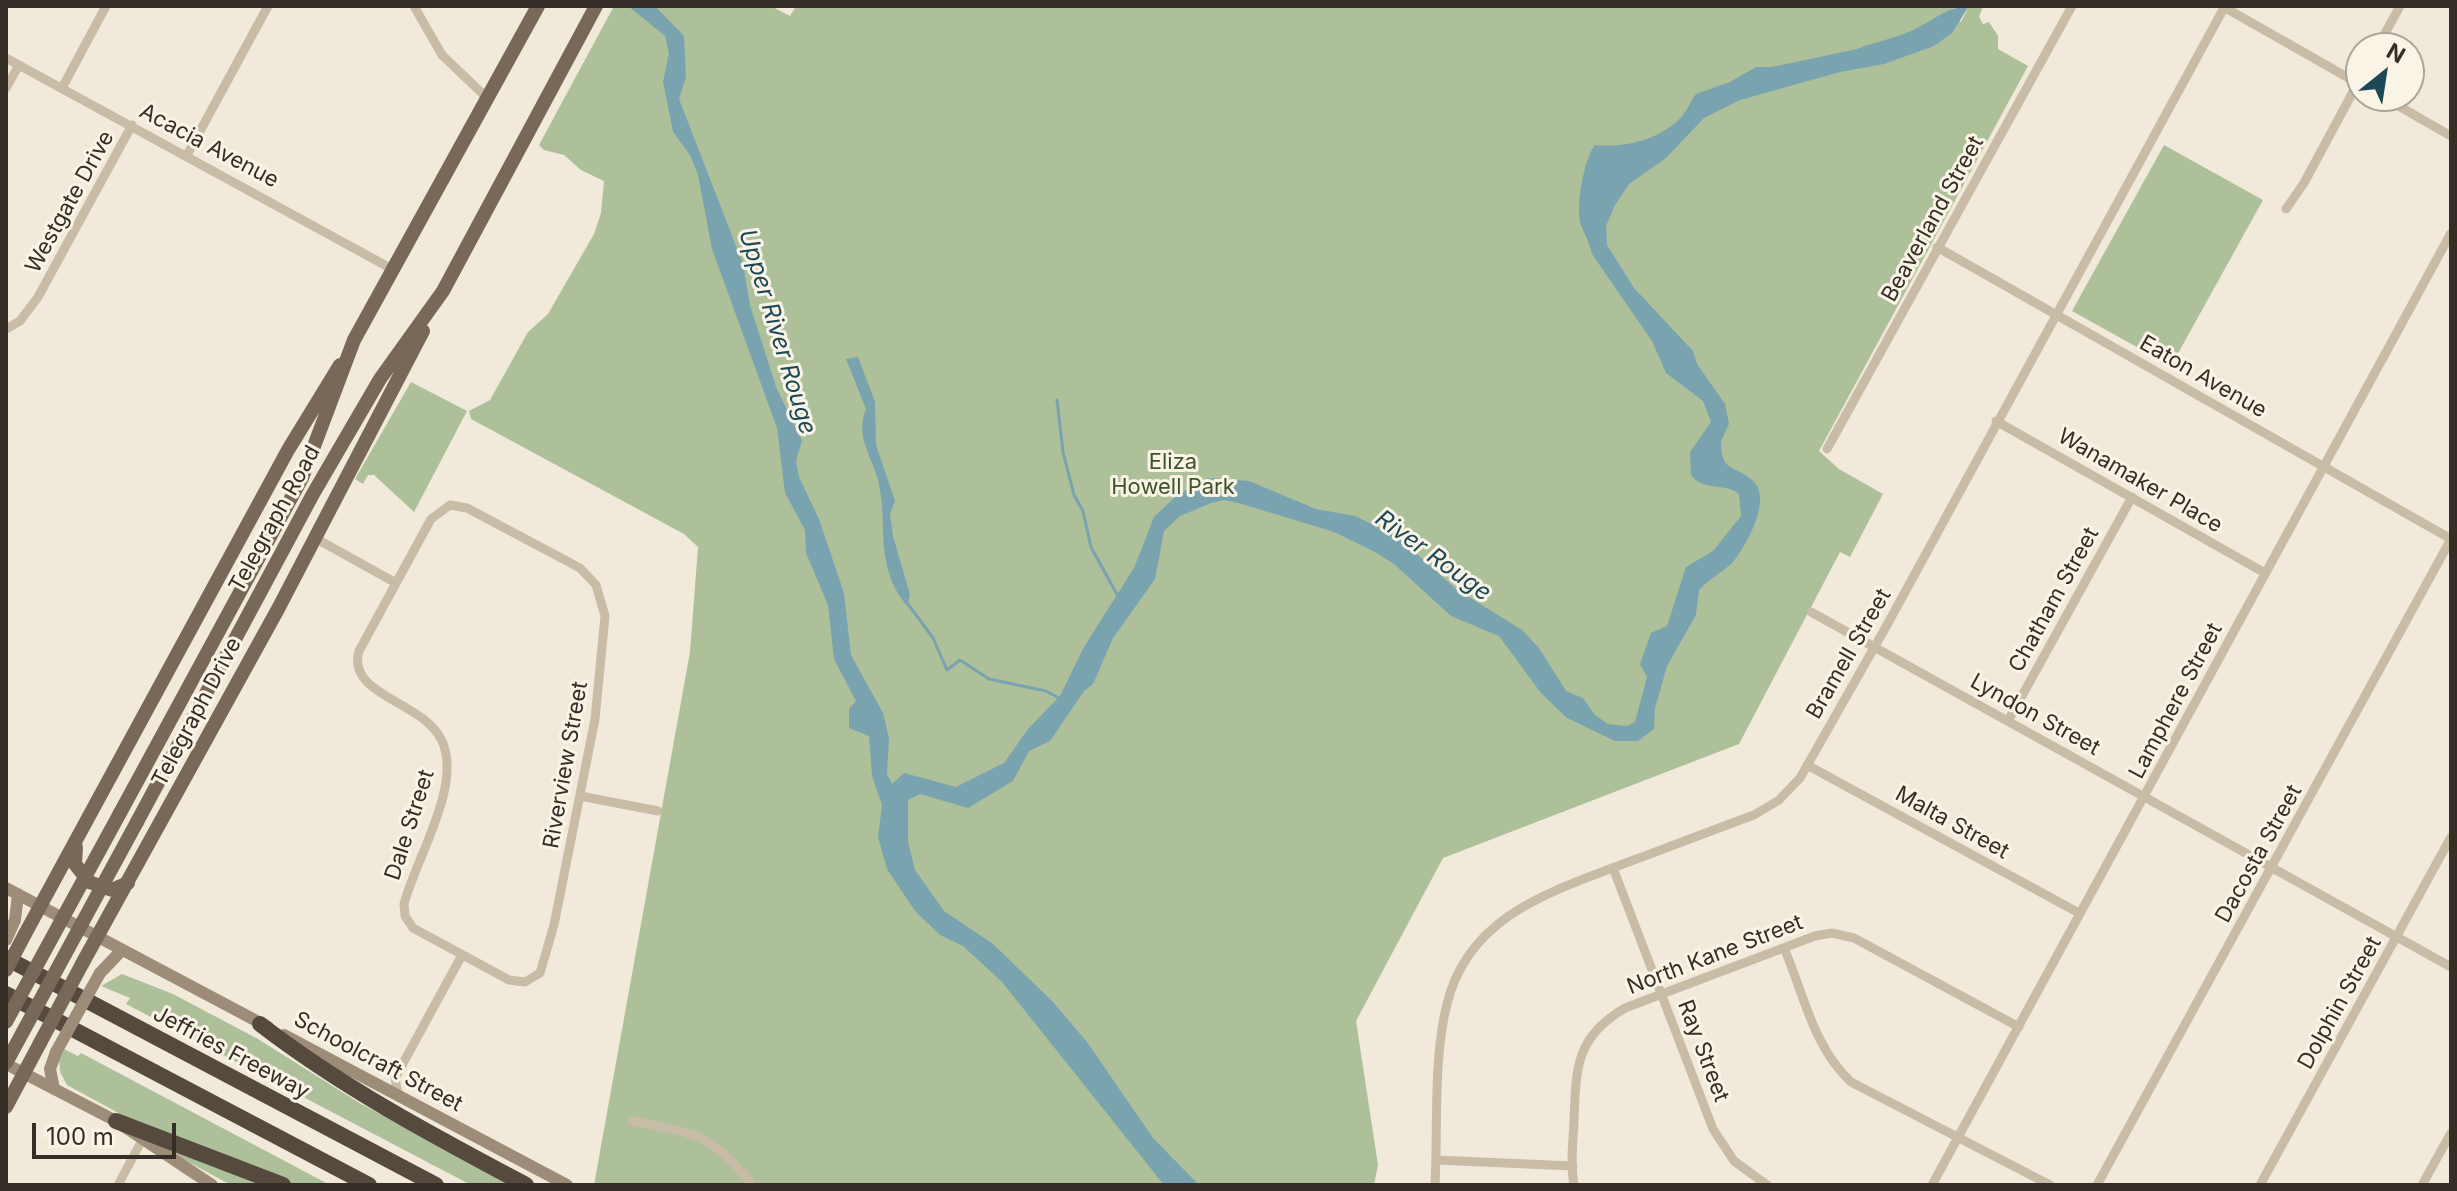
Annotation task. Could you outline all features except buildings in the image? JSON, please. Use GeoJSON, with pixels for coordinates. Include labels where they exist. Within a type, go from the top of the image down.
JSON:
{"type":"FeatureCollection","features":[{"type":"Feature","properties":{"kind":"highway","name":"Jeffries Freeway"},"geometry":{"type":"LineString","coordinates":[[6,958],[436,1185]]}},
{"type":"Feature","properties":{"kind":"highway"},"geometry":{"type":"LineString","coordinates":[[6,994],[369,1185]]}},
{"type":"Feature","properties":{"kind":"highway"},"geometry":{"type":"LineString","coordinates":[[260,1024],[305,1059],[381,1107],[526,1185]]}},
{"type":"Feature","properties":{"kind":"highway"},"geometry":{"type":"LineString","coordinates":[[116,1121],[283,1185]]}},
{"type":"Feature","properties":{"kind":"main road","name":"Telegraph Road"},"geometry":{"type":"LineString","coordinates":[[6,1022],[302,478],[354,340],[538,6]]}},
{"type":"Feature","properties":{"kind":"main road","name":"Telegraph Road"},"geometry":{"type":"LineString","coordinates":[[6,1063],[319,483],[380,379],[443,291],[596,6]]}},
{"type":"Feature","properties":{"kind":"main road","name":"Telegraph Drive"},"geometry":{"type":"LineString","coordinates":[[6,1107],[315,538],[443,291]]}},
{"type":"Feature","properties":{"kind":"main road","name":"Telegraph Drive"},"geometry":{"type":"LineString","coordinates":[[6,970],[19,931],[40,906],[288,450],[354,340]]}},
{"type":"Feature","properties":{"kind":"main road"},"geometry":{"type":"LineString","coordinates":[[76,842],[75,864],[89,882],[112,890],[130,882]]}},
{"type":"Feature","properties":{"kind":"main road"},"geometry":{"type":"LineString","coordinates":[[6,940],[19,931],[12,891]]}},
{"type":"Feature","properties":{"kind":"main road","name":"Schoolcraft Street"},"geometry":{"type":"LineString","coordinates":[[12,891],[567,1185]]}},
{"type":"Feature","properties":{"kind":"main road"},"geometry":{"type":"LineString","coordinates":[[54,1089],[50,1069],[56,1052],[100,973],[122,950]]}},
{"type":"Feature","properties":{"kind":"main road"},"geometry":{"type":"LineString","coordinates":[[6,1063],[116,1121],[141,1142],[212,1185]]}},
{"type":"Feature","properties":{"kind":"street"},"geometry":{"type":"LineString","coordinates":[[62,88],[106,6]]}},
{"type":"Feature","properties":{"kind":"street"},"geometry":{"type":"LineString","coordinates":[[187,155],[268,6]]}},
{"type":"Feature","properties":{"kind":"street"},"geometry":{"type":"LineString","coordinates":[[414,6],[442,55],[486,97]]}},
{"type":"Feature","properties":{"kind":"street","name":"Beaverland Street"},"geometry":{"type":"LineString","coordinates":[[1827,449],[2072,6]]}},
{"type":"Feature","properties":{"kind":"street"},"geometry":{"type":"LineString","coordinates":[[2386,32],[2400,6]]}},
{"type":"Feature","properties":{"kind":"street"},"geometry":{"type":"LineString","coordinates":[[2224,7],[2345,74]]}},
{"type":"Feature","properties":{"kind":"street","name":"Bramell Street"},"geometry":{"type":"LineString","coordinates":[[1435,1185],[1443,1020],[1451,990],[1465,960],[1488,932],[1517,908],[1768,808],[1790,790],[1874,647],[2224,7]]}},
{"type":"Feature","properties":{"kind":"street","name":"Acacia Avenue"},"geometry":{"type":"LineString","coordinates":[[6,58],[392,269]]}},
{"type":"Feature","properties":{"kind":"street"},"geometry":{"type":"LineString","coordinates":[[6,88],[19,65]]}},
{"type":"Feature","properties":{"kind":"street"},"geometry":{"type":"LineString","coordinates":[[2286,209],[2345,109]]}},
{"type":"Feature","properties":{"kind":"street"},"geometry":{"type":"LineString","coordinates":[[2409,112],[2451,136]]}},
{"type":"Feature","properties":{"kind":"street","name":"Westgate Drive"},"geometry":{"type":"LineString","coordinates":[[6,329],[20,321],[38,297],[132,125]]}},
{"type":"Feature","properties":{"kind":"street","name":"Lamphere Street"},"geometry":{"type":"LineString","coordinates":[[1932,1185],[2451,233]]}},
{"type":"Feature","properties":{"kind":"street","name":"Eaton Avenue"},"geometry":{"type":"LineString","coordinates":[[1937,247],[2451,539]]}},
{"type":"Feature","properties":{"kind":"street","name":"Wanamaker Place"},"geometry":{"type":"LineString","coordinates":[[1996,421],[2265,573]]}},
{"type":"Feature","properties":{"kind":"street","name":"Chatham Street"},"geometry":{"type":"LineString","coordinates":[[2008,721],[2132,497]]}},
{"type":"Feature","properties":{"kind":"street","name":"Riverview Street"},"geometry":{"type":"LineString","coordinates":[[396,583],[434,514],[450,505],[467,508],[589,576],[601,596],[605,629],[595,719],[540,973],[533,979],[517,982],[462,955]]}},
{"type":"Feature","properties":{"kind":"street"},"geometry":{"type":"LineString","coordinates":[[315,538],[396,583]]}},
{"type":"Feature","properties":{"kind":"street","name":"Dacosta Street"},"geometry":{"type":"LineString","coordinates":[[2097,1185],[2451,539]]}},
{"type":"Feature","properties":{"kind":"street","name":"Dale Street"},"geometry":{"type":"LineString","coordinates":[[396,583],[359,651],[356,669],[366,684],[425,718],[444,745],[448,765],[446,785],[403,909],[413,928],[462,955]]}},
{"type":"Feature","properties":{"kind":"street","name":"Lyndon Street"},"geometry":{"type":"LineString","coordinates":[[1811,612],[2451,967]]}},
{"type":"Feature","properties":{"kind":"street","name":"Malta Street"},"geometry":{"type":"LineString","coordinates":[[1807,765],[2079,913]]}},
{"type":"Feature","properties":{"kind":"street"},"geometry":{"type":"LineString","coordinates":[[580,796],[658,811]]}},
{"type":"Feature","properties":{"kind":"street","name":"Dolphin Street"},"geometry":{"type":"LineString","coordinates":[[2260,1185],[2451,837]]}},
{"type":"Feature","properties":{"kind":"street","name":"Ray Street"},"geometry":{"type":"LineString","coordinates":[[1613,868],[1723,1147],[1746,1172],[1767,1185]]}},
{"type":"Feature","properties":{"kind":"street","name":"North Kane Street"},"geometry":{"type":"LineString","coordinates":[[1574,1185],[1576,1072],[1584,1048],[1610,1017],[1821,934],[1854,938],[2019,1027]]}},
{"type":"Feature","properties":{"kind":"street"},"geometry":{"type":"LineString","coordinates":[[1784,948],[1820,1043],[1839,1071],[1863,1091],[1959,1136],[2050,1185]]}},
{"type":"Feature","properties":{"kind":"street"},"geometry":{"type":"LineString","coordinates":[[398,1094],[395,1078],[462,955]]}},
{"type":"Feature","properties":{"kind":"street"},"geometry":{"type":"LineString","coordinates":[[632,1121],[706,1139],[728,1156],[752,1185]]}},
{"type":"Feature","properties":{"kind":"street"},"geometry":{"type":"LineString","coordinates":[[2422,1185],[2451,1133]]}},
{"type":"Feature","properties":{"kind":"street"},"geometry":{"type":"LineString","coordinates":[[118,1185],[141,1142]]}},
{"type":"Feature","properties":{"kind":"street"},"geometry":{"type":"LineString","coordinates":[[1436,1160],[1573,1166]]}},
{"type":"Feature","properties":{"kind":"green space","name":"Eliza Howell Park"},"geometry":{"type":"Polygon","coordinates":[[[614,6],[771,6],[790,16],[796,6],[1952,6],[1961,22],[1969,6],[1983,6],[1979,17],[1983,24],[1989,22],[1998,36],[1998,49],[2028,66],[1819,451],[1839,469],[1883,494],[1850,557],[1840,552],[1739,744],[1443,858],[1356,1021],[1378,1165],[1374,1185],[594,1185],[690,652],[698,547],[684,534],[471,419],[469,411],[490,400],[528,332],[548,314],[594,234],[601,213],[604,181],[581,170],[564,155],[544,150],[539,145],[614,6]]]}},
{"type":"Feature","properties":{"kind":"green space"},"geometry":{"type":"Polygon","coordinates":[[[2164,145],[2263,200],[2171,366],[2072,311],[2164,145]]]}},
{"type":"Feature","properties":{"kind":"green space"},"geometry":{"type":"Polygon","coordinates":[[[411,382],[467,411],[414,512],[374,475],[368,475],[363,484],[355,479],[411,382]]]}},
{"type":"Feature","properties":{"kind":"green space"},"geometry":{"type":"Polygon","coordinates":[[[122,974],[173,994],[258,1039],[358,1102],[511,1185],[471,1185],[126,1004],[130,998],[101,986],[122,974]]]}},
{"type":"Feature","properties":{"kind":"green space"},"geometry":{"type":"Polygon","coordinates":[[[64,1049],[78,1056],[81,1053],[330,1185],[296,1185],[122,1115],[67,1085],[60,1072],[59,1059],[64,1049]]]}},
{"type":"Feature","properties":{"kind":"green space"},"geometry":{"type":"Polygon","coordinates":[[[173,1150],[263,1185],[231,1185],[172,1153],[173,1150]]]}},
{"type":"Feature","properties":{"kind":"water"},"geometry":{"type":"Polygon","coordinates":[[[628,6],[655,6],[684,36],[686,77],[679,99],[743,264],[750,305],[776,387],[802,441],[796,461],[799,477],[819,519],[844,593],[851,655],[883,713],[889,738],[887,774],[892,784],[904,773],[956,787],[1004,763],[1028,729],[1060,696],[1084,647],[1134,568],[1154,517],[1176,496],[1208,478],[1249,481],[1316,509],[1355,516],[1398,537],[1456,589],[1522,630],[1539,648],[1566,691],[1583,698],[1595,715],[1608,724],[1627,726],[1635,722],[1647,677],[1640,664],[1651,633],[1667,626],[1686,567],[1713,551],[1741,516],[1739,494],[1702,483],[1691,475],[1690,452],[1711,422],[1703,401],[1666,373],[1652,341],[1592,254],[1579,218],[1584,172],[1591,152],[1595,145],[1632,143],[1657,135],[1678,120],[1696,94],[1730,82],[1756,67],[1772,67],[1857,49],[1911,31],[1954,9],[1969,6],[1952,33],[1934,46],[1884,64],[1840,72],[1740,100],[1704,118],[1666,158],[1629,184],[1615,205],[1606,226],[1607,245],[1634,288],[1693,351],[1697,364],[1725,404],[1729,424],[1721,441],[1723,459],[1753,481],[1760,499],[1755,522],[1738,555],[1699,590],[1696,615],[1667,666],[1655,708],[1654,729],[1638,741],[1615,741],[1567,718],[1541,693],[1499,636],[1451,616],[1394,564],[1375,552],[1334,532],[1224,500],[1180,516],[1164,531],[1155,579],[1113,638],[1093,684],[1084,691],[1050,741],[1029,751],[1013,781],[968,808],[920,794],[908,800],[908,842],[915,870],[944,911],[993,944],[1053,1002],[1087,1042],[1153,1138],[1199,1185],[1164,1185],[1002,982],[963,946],[940,935],[915,911],[887,869],[878,837],[882,805],[872,776],[869,736],[849,728],[849,709],[856,701],[834,659],[828,605],[806,553],[805,530],[785,493],[777,428],[712,249],[698,175],[690,155],[673,132],[663,82],[669,53],[665,36],[628,6]]]}},
{"type":"Feature","properties":{"kind":"water"},"geometry":{"type":"Polygon","coordinates":[[[858,357],[875,402],[876,445],[895,501],[890,514],[910,595],[907,606],[896,590],[886,560],[878,480],[863,437],[866,409],[846,359],[858,357]]]}},
{"type":"Feature","properties":{"kind":"waterway"},"geometry":{"type":"LineString","coordinates":[[1057,400],[1063,452],[1074,495],[1083,511],[1091,547],[1119,598]]}},
{"type":"Feature","properties":{"kind":"waterway"},"geometry":{"type":"LineString","coordinates":[[908,604],[933,638],[947,670],[960,660],[989,679],[1046,691],[1061,699]]}},
{"type":"Feature","properties":{"kind":"water label","name":"Upper River Rouge"},"geometry":{"type":"Point","coordinates":[777,332]}},
{"type":"Feature","properties":{"kind":"water label","name":"River Rouge"},"geometry":{"type":"Point","coordinates":[1433,556]}}]}
